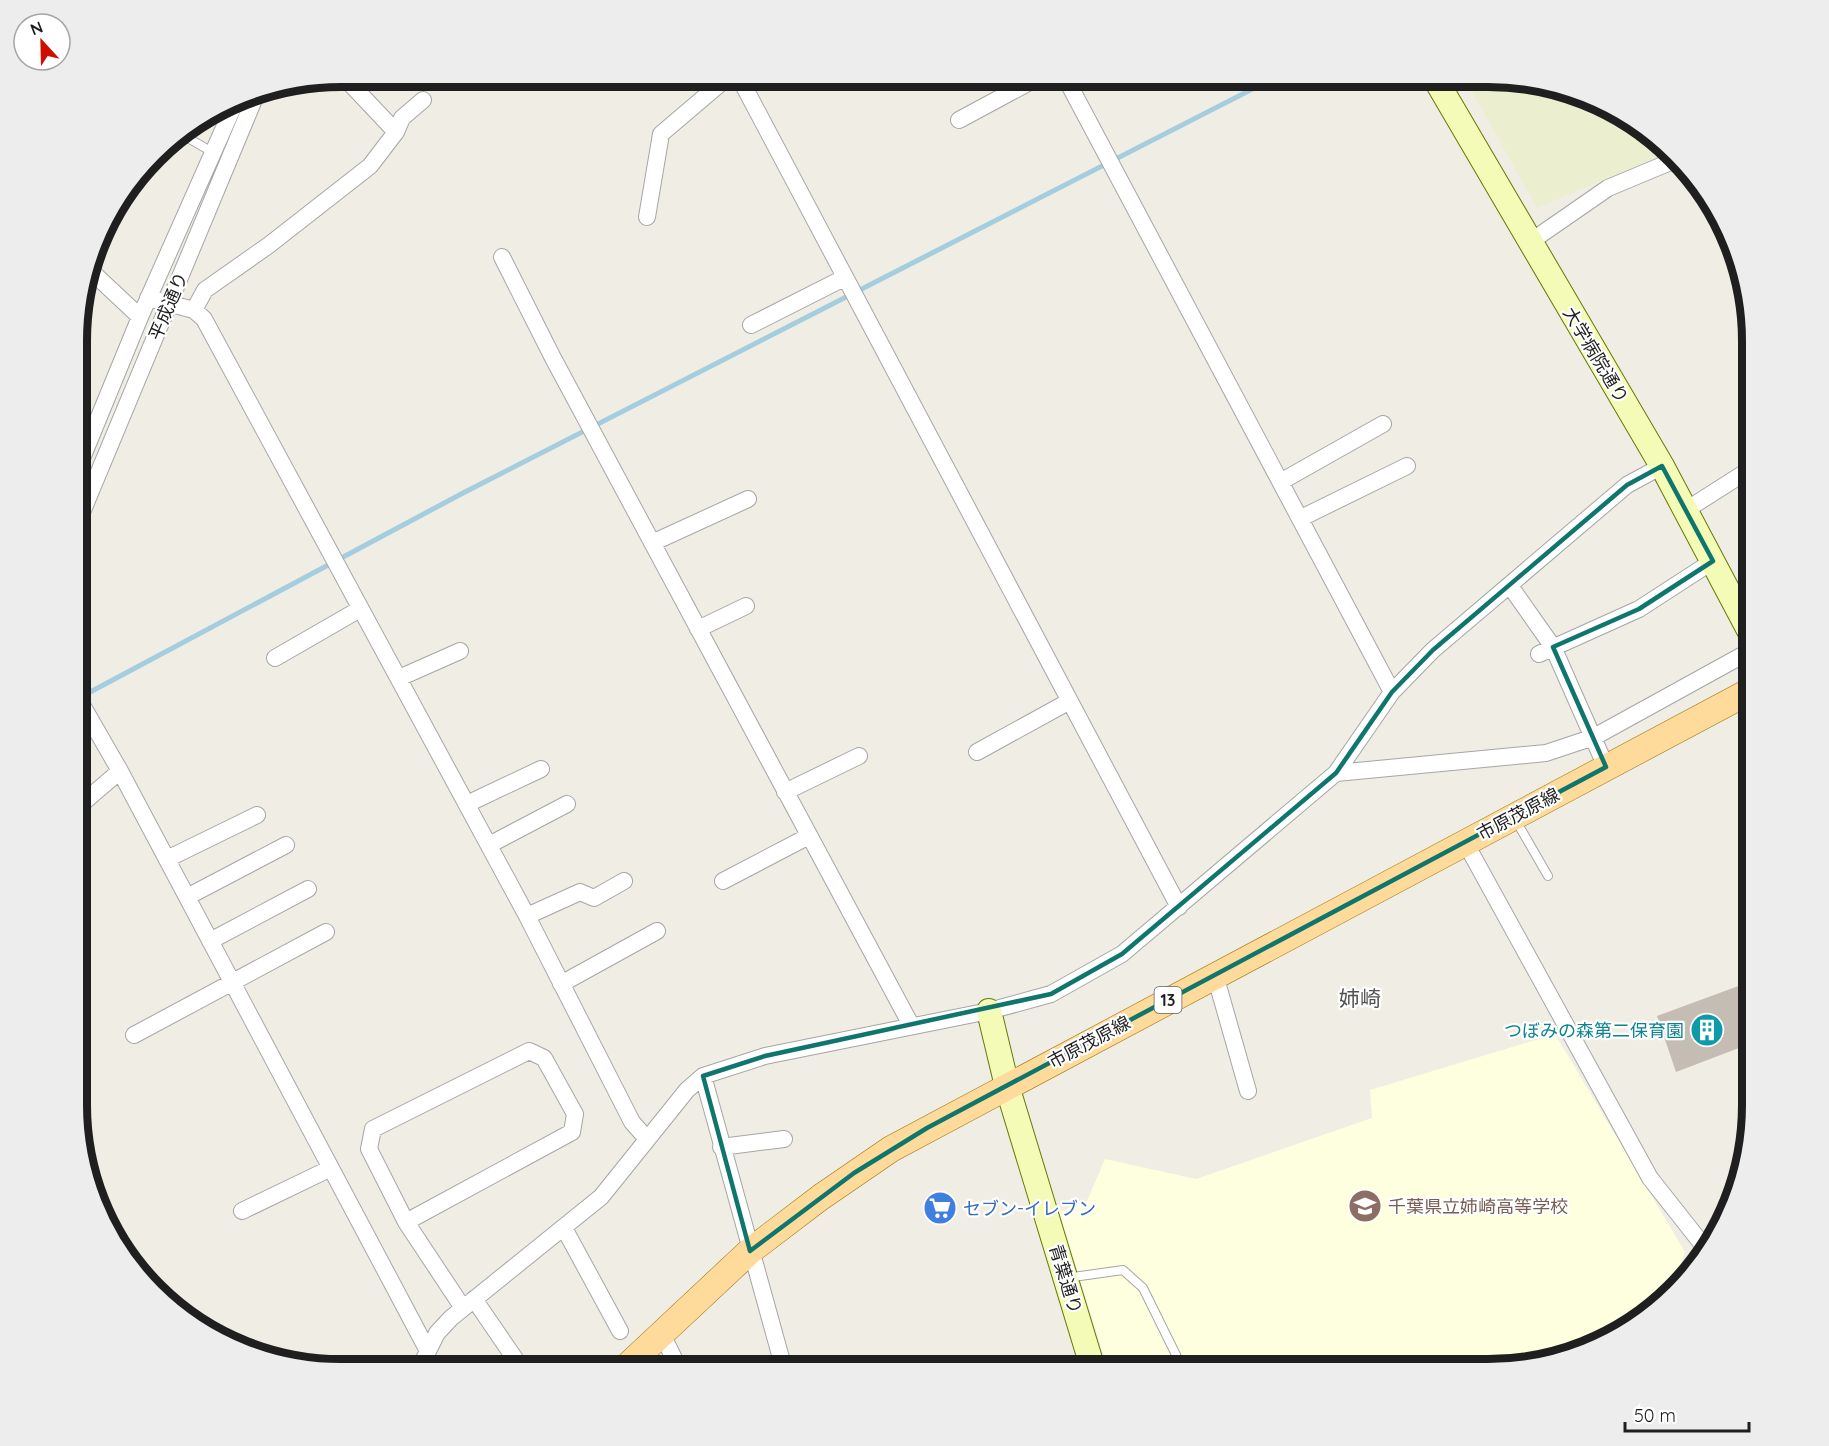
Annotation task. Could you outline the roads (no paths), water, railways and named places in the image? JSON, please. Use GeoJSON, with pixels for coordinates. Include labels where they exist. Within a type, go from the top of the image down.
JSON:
{"type":"FeatureCollection","features":[{"type":"Feature","properties":{"kind":"main road","name":"市原茂原線"},"geometry":{"type":"LineString","coordinates":[[635,1359],[750,1251],[821,1197],[891,1149],[1742,695]]}},
{"type":"Feature","properties":{"kind":"street"},"geometry":{"type":"LineString","coordinates":[[354,87],[396,132]]}},
{"type":"Feature","properties":{"kind":"street"},"geometry":{"type":"LineString","coordinates":[[647,217],[661,134],[716,87]]}},
{"type":"Feature","properties":{"kind":"street"},"geometry":{"type":"LineString","coordinates":[[744,87],[1068,702],[1179,907]]}},
{"type":"Feature","properties":{"kind":"street"},"geometry":{"type":"LineString","coordinates":[[959,120],[1020,87]]}},
{"type":"Feature","properties":{"kind":"street"},"geometry":{"type":"LineString","coordinates":[[1070,87],[1282,481],[1392,692]]}},
{"type":"Feature","properties":{"kind":"street","name":"大学病院通り"},"geometry":{"type":"LineString","coordinates":[[1440,87],[1662,466],[1742,617]]}},
{"type":"Feature","properties":{"kind":"street"},"geometry":{"type":"LineString","coordinates":[[194,310],[205,290],[268,245],[370,166],[396,132],[402,118],[423,100]]}},
{"type":"Feature","properties":{"kind":"street","name":"平成通り"},"geometry":{"type":"LineString","coordinates":[[87,480],[169,304],[252,103]]}},
{"type":"Feature","properties":{"kind":"street","name":"平成通り"},"geometry":{"type":"LineString","coordinates":[[87,446],[140,316],[231,112]]}},
{"type":"Feature","properties":{"kind":"street"},"geometry":{"type":"LineString","coordinates":[[1530,242],[1608,188],[1668,163]]}},
{"type":"Feature","properties":{"kind":"street"},"geometry":{"type":"LineString","coordinates":[[502,257],[652,543],[911,1025]]}},
{"type":"Feature","properties":{"kind":"street"},"geometry":{"type":"LineString","coordinates":[[96,276],[140,316]]}},
{"type":"Feature","properties":{"kind":"street"},"geometry":{"type":"LineString","coordinates":[[751,325],[844,278]]}},
{"type":"Feature","properties":{"kind":"street"},"geometry":{"type":"LineString","coordinates":[[148,298],[194,310],[204,319],[527,916],[633,1122],[647,1139]]}},
{"type":"Feature","properties":{"kind":"street"},"geometry":{"type":"LineString","coordinates":[[1282,481],[1383,424]]}},
{"type":"Feature","properties":{"kind":"street"},"geometry":{"type":"LineString","coordinates":[[1301,518],[1407,466]]}},
{"type":"Feature","properties":{"kind":"street"},"geometry":{"type":"LineString","coordinates":[[424,1359],[437,1333],[469,1303],[601,1197],[687,1090],[703,1076],[765,1056],[989,1011],[1051,994],[1122,954],[1336,773],[1392,692],[1433,650],[1627,485],[1662,466]]}},
{"type":"Feature","properties":{"kind":"street"},"geometry":{"type":"LineString","coordinates":[[1686,510],[1742,474]]}},
{"type":"Feature","properties":{"kind":"street"},"geometry":{"type":"LineString","coordinates":[[652,543],[748,499]]}},
{"type":"Feature","properties":{"kind":"street"},"geometry":{"type":"LineString","coordinates":[[1546,651],[1639,609],[1713,561]]}},
{"type":"Feature","properties":{"kind":"street"},"geometry":{"type":"LineString","coordinates":[[1510,586],[1594,737],[1606,767]]}},
{"type":"Feature","properties":{"kind":"street"},"geometry":{"type":"LineString","coordinates":[[698,629],[746,606]]}},
{"type":"Feature","properties":{"kind":"street"},"geometry":{"type":"LineString","coordinates":[[275,658],[360,609]]}},
{"type":"Feature","properties":{"kind":"street"},"geometry":{"type":"LineString","coordinates":[[399,678],[460,651]]}},
{"type":"Feature","properties":{"kind":"street"},"geometry":{"type":"LineString","coordinates":[[1336,773],[1546,753],[1594,737],[1742,656]]}},
{"type":"Feature","properties":{"kind":"street"},"geometry":{"type":"LineString","coordinates":[[977,752],[1068,702]]}},
{"type":"Feature","properties":{"kind":"street"},"geometry":{"type":"LineString","coordinates":[[87,714],[120,771],[329,1169],[428,1351]]}},
{"type":"Feature","properties":{"kind":"street"},"geometry":{"type":"LineString","coordinates":[[785,792],[859,756]]}},
{"type":"Feature","properties":{"kind":"street"},"geometry":{"type":"LineString","coordinates":[[467,804],[541,769]]}},
{"type":"Feature","properties":{"kind":"street"},"geometry":{"type":"LineString","coordinates":[[87,799],[120,771]]}},
{"type":"Feature","properties":{"kind":"street"},"geometry":{"type":"LineString","coordinates":[[489,845],[567,804]]}},
{"type":"Feature","properties":{"kind":"street"},"geometry":{"type":"LineString","coordinates":[[167,859],[257,815]]}},
{"type":"Feature","properties":{"kind":"street"},"geometry":{"type":"LineString","coordinates":[[723,881],[809,836]]}},
{"type":"Feature","properties":{"kind":"street"},"geometry":{"type":"LineString","coordinates":[[1465,842],[1650,1178],[1701,1243]]}},
{"type":"Feature","properties":{"kind":"street"},"geometry":{"type":"LineString","coordinates":[[187,897],[286,845]]}},
{"type":"Feature","properties":{"kind":"street"},"geometry":{"type":"LineString","coordinates":[[527,916],[580,892],[594,898],[624,881]]}},
{"type":"Feature","properties":{"kind":"street"},"geometry":{"type":"LineString","coordinates":[[210,941],[308,889]]}},
{"type":"Feature","properties":{"kind":"street"},"geometry":{"type":"LineString","coordinates":[[561,984],[657,931]]}},
{"type":"Feature","properties":{"kind":"street"},"geometry":{"type":"LineString","coordinates":[[134,1035],[326,932]]}},
{"type":"Feature","properties":{"kind":"street"},"geometry":{"type":"LineString","coordinates":[[1215,975],[1248,1092]]}},
{"type":"Feature","properties":{"kind":"street","name":"青葉通り"},"geometry":{"type":"LineString","coordinates":[[989,1011],[1007,1086],[1090,1359]]}},
{"type":"Feature","properties":{"kind":"street"},"geometry":{"type":"LineString","coordinates":[[406,1222],[572,1132],[575,1114],[544,1058],[529,1052],[373,1129],[369,1149],[406,1222],[514,1359]]}},
{"type":"Feature","properties":{"kind":"street"},"geometry":{"type":"LineString","coordinates":[[703,1076],[781,1359]]}},
{"type":"Feature","properties":{"kind":"street"},"geometry":{"type":"LineString","coordinates":[[721,1147],[784,1139]]}},
{"type":"Feature","properties":{"kind":"street"},"geometry":{"type":"LineString","coordinates":[[242,1211],[329,1169]]}},
{"type":"Feature","properties":{"kind":"street"},"geometry":{"type":"LineString","coordinates":[[564,1228],[620,1331]]}},
{"type":"Feature","properties":{"kind":"street"},"geometry":{"type":"LineString","coordinates":[[662,1334],[674,1359]]}},
{"type":"Feature","properties":{"kind":"lane"},"geometry":{"type":"LineString","coordinates":[[189,139],[214,153]]}},
{"type":"Feature","properties":{"kind":"lane"},"geometry":{"type":"LineString","coordinates":[[1513,816],[1548,876]]}},
{"type":"Feature","properties":{"kind":"lane"},"geometry":{"type":"LineString","coordinates":[[1066,1278],[1123,1270],[1143,1288],[1178,1359]]}},
{"type":"Feature","properties":{"kind":"waterway"},"geometry":{"type":"LineString","coordinates":[[87,694],[463,493],[1256,87]]}},
{"type":"Feature","properties":{"kind":"place","name":"つぼみの森第二保育園"},"geometry":{"type":"Point","coordinates":[1707,1030]}},
{"type":"Feature","properties":{"kind":"place","name":"千葉県立姉崎高等学校"},"geometry":{"type":"Point","coordinates":[1365,1206]}},
{"type":"Feature","properties":{"kind":"place","name":"セブン-イレブン"},"geometry":{"type":"Point","coordinates":[940,1208]}},
{"type":"Feature","properties":{"kind":"district","name":"姉崎"},"geometry":{"type":"Point","coordinates":[1360,998]}}]}
